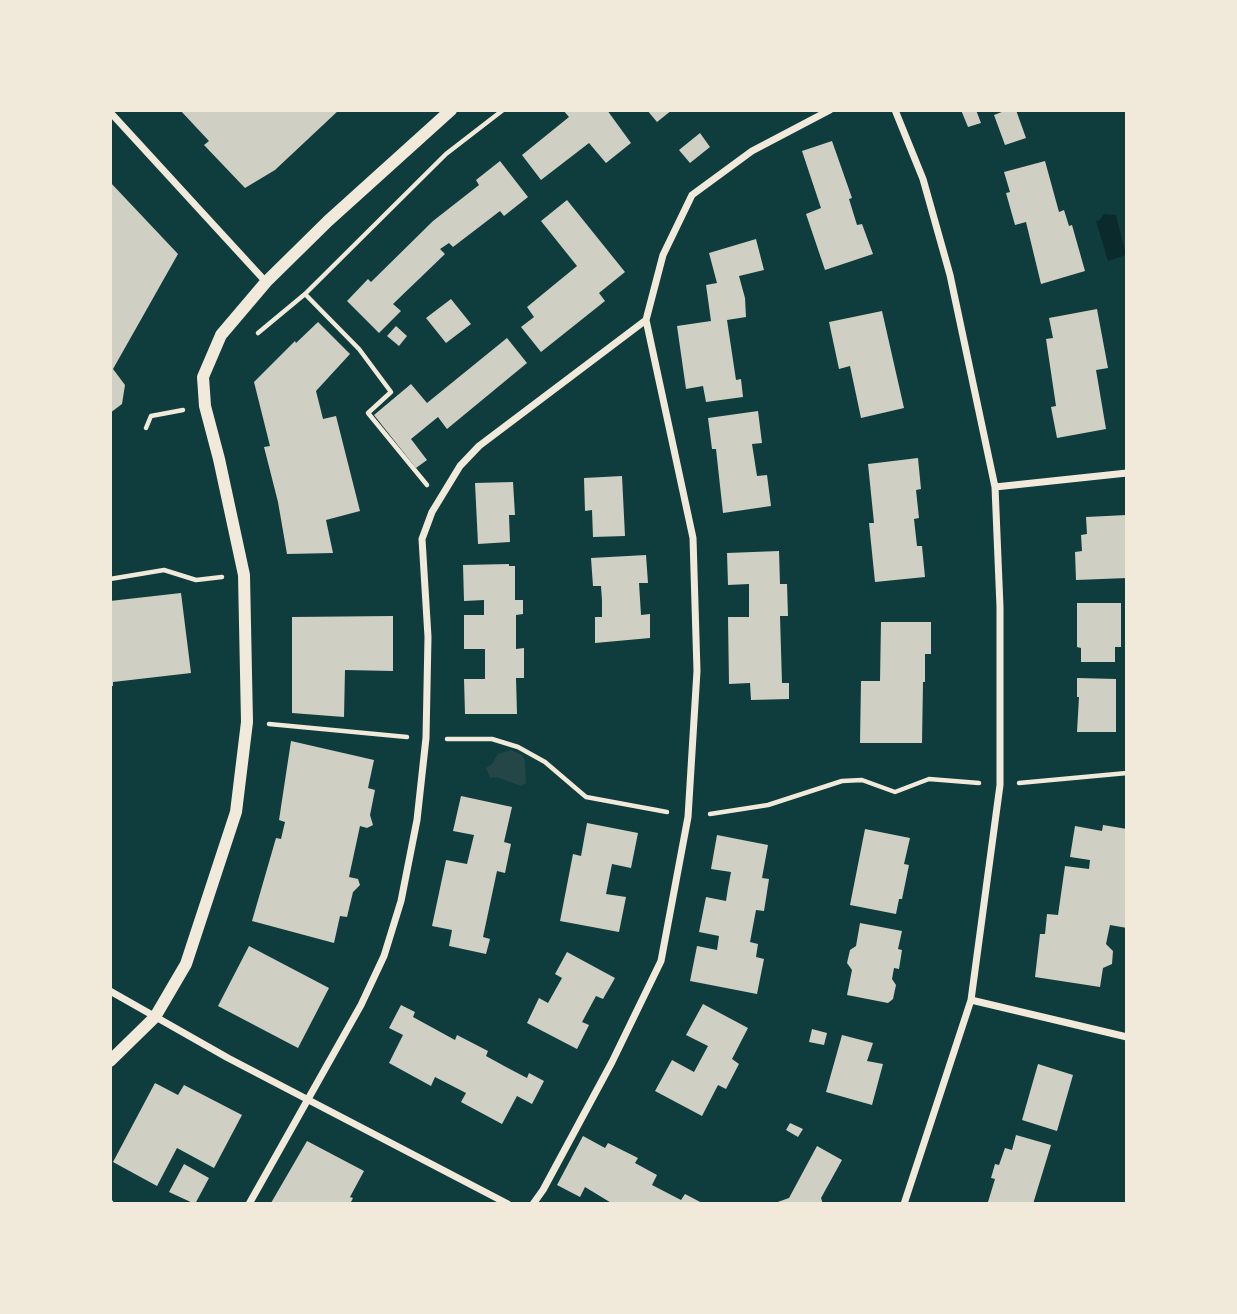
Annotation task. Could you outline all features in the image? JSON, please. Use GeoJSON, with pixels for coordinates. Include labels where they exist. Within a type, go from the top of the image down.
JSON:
{"type":"FeatureCollection","features":[{"type":"Feature","properties":{"kind":"street"},"geometry":{"type":"LineString","coordinates":[[110,1061],[155,1017],[186,964],[236,812],[247,722],[244,575],[205,406],[204,377],[221,335],[266,282],[328,221],[452,110]]}},
{"type":"Feature","properties":{"kind":"street"},"geometry":{"type":"LineString","coordinates":[[533,1204],[606,1074],[661,961],[688,817],[697,671],[693,538],[646,320],[663,256],[692,195],[752,151],[830,110]]}},
{"type":"Feature","properties":{"kind":"street"},"geometry":{"type":"LineString","coordinates":[[895,110],[923,178],[950,275],[995,487],[1000,607],[1000,785],[971,1000],[904,1204]]}},
{"type":"Feature","properties":{"kind":"street"},"geometry":{"type":"LineString","coordinates":[[110,112],[266,282]]}},
{"type":"Feature","properties":{"kind":"street"},"geometry":{"type":"LineString","coordinates":[[249,1204],[360,1005],[384,956],[401,901],[417,820],[426,738],[428,637],[422,539],[439,500],[460,466],[479,446],[646,320]]}},
{"type":"Feature","properties":{"kind":"street"},"geometry":{"type":"LineString","coordinates":[[995,487],[1127,473]]}},
{"type":"Feature","properties":{"kind":"street"},"geometry":{"type":"LineString","coordinates":[[110,991],[307,1099],[508,1204]]}},
{"type":"Feature","properties":{"kind":"street"},"geometry":{"type":"LineString","coordinates":[[971,1000],[1127,1037]]}},
{"type":"Feature","properties":{"kind":"path"},"geometry":{"type":"LineString","coordinates":[[254,336],[304,294],[446,154],[503,110]]}},
{"type":"Feature","properties":{"kind":"path"},"geometry":{"type":"LineString","coordinates":[[304,294],[359,349],[391,392],[368,413],[439,500]]}},
{"type":"Feature","properties":{"kind":"path"},"geometry":{"type":"LineString","coordinates":[[146,428],[152,416],[205,406]]}},
{"type":"Feature","properties":{"kind":"path"},"geometry":{"type":"LineString","coordinates":[[110,579],[164,570],[196,580],[244,575]]}},
{"type":"Feature","properties":{"kind":"path"},"geometry":{"type":"LineString","coordinates":[[247,722],[426,738],[492,739],[518,747],[545,762],[586,797],[688,817],[768,805],[842,781],[862,780],[895,792],[929,779],[1000,785],[1127,773]]}},
{"type":"Feature","properties":{"kind":"shaded area"},"geometry":{"type":"Polygon","coordinates":[[[1104,214],[1116,215],[1126,255],[1108,261],[1096,221],[1104,214]]]}},
{"type":"Feature","properties":{"kind":"shaded area"},"geometry":{"type":"Polygon","coordinates":[[[511,750],[522,755],[525,761],[526,783],[521,786],[497,777],[490,778],[486,768],[498,754],[511,750]]]}},
{"type":"Feature","properties":{"kind":"building"},"geometry":{"type":"Polygon","coordinates":[[[180,110],[339,110],[275,170],[245,188],[204,145],[209,141],[180,110]]]}},
{"type":"Feature","properties":{"kind":"building"},"geometry":{"type":"Polygon","coordinates":[[[563,110],[607,110],[631,143],[606,163],[589,143],[541,180],[522,155],[569,117],[563,110]]]}},
{"type":"Feature","properties":{"kind":"building"},"geometry":{"type":"Polygon","coordinates":[[[647,110],[672,110],[657,122],[647,110]]]}},
{"type":"Feature","properties":{"kind":"building"},"geometry":{"type":"Polygon","coordinates":[[[961,110],[976,110],[981,123],[968,127],[961,110]]]}},
{"type":"Feature","properties":{"kind":"building"},"geometry":{"type":"Polygon","coordinates":[[[1016,110],[1026,138],[1005,145],[994,115],[1016,110]]]}},
{"type":"Feature","properties":{"kind":"building"},"geometry":{"type":"Polygon","coordinates":[[[700,133],[710,147],[690,163],[679,150],[700,133]]]}},
{"type":"Feature","properties":{"kind":"building"},"geometry":{"type":"Polygon","coordinates":[[[832,141],[852,198],[849,199],[857,225],[862,224],[873,254],[825,270],[806,214],[821,208],[802,151],[832,141]]]}},
{"type":"Feature","properties":{"kind":"building"},"geometry":{"type":"Polygon","coordinates":[[[500,161],[528,197],[504,216],[500,211],[453,247],[449,243],[440,249],[445,254],[393,304],[401,311],[379,333],[347,301],[368,279],[371,282],[433,221],[479,185],[476,180],[500,161]]]}},
{"type":"Feature","properties":{"kind":"building"},"geometry":{"type":"Polygon","coordinates":[[[1045,161],[1059,212],[1064,210],[1069,226],[1072,225],[1085,271],[1041,284],[1026,222],[1015,225],[1006,193],[1010,192],[1004,172],[1045,161]]]}},
{"type":"Feature","properties":{"kind":"building"},"geometry":{"type":"Polygon","coordinates":[[[110,182],[178,254],[113,369],[125,385],[122,404],[110,413],[110,182]]]}},
{"type":"Feature","properties":{"kind":"building"},"geometry":{"type":"Polygon","coordinates":[[[567,200],[625,272],[599,293],[605,301],[541,352],[521,327],[534,317],[527,307],[577,266],[541,221],[567,200]]]}},
{"type":"Feature","properties":{"kind":"building"},"geometry":{"type":"Polygon","coordinates":[[[756,239],[764,270],[739,276],[745,298],[746,317],[727,320],[736,380],[741,379],[743,397],[706,402],[703,386],[686,389],[677,326],[711,321],[706,285],[717,283],[709,253],[756,239]]]}},
{"type":"Feature","properties":{"kind":"building"},"geometry":{"type":"Polygon","coordinates":[[[451,299],[471,324],[446,343],[426,318],[451,299]]]}},
{"type":"Feature","properties":{"kind":"building"},"geometry":{"type":"Polygon","coordinates":[[[1097,309],[1108,368],[1096,370],[1106,429],[1057,438],[1051,407],[1056,406],[1046,339],[1053,338],[1049,318],[1097,309]]]}},
{"type":"Feature","properties":{"kind":"building"},"geometry":{"type":"Polygon","coordinates":[[[882,311],[904,408],[861,418],[850,366],[839,369],[829,322],[882,311]]]}},
{"type":"Feature","properties":{"kind":"building"},"geometry":{"type":"Polygon","coordinates":[[[318,322],[350,354],[316,391],[323,419],[336,416],[360,511],[326,520],[333,553],[287,554],[278,502],[264,447],[270,446],[254,382],[318,322]]]}},
{"type":"Feature","properties":{"kind":"building"},"geometry":{"type":"Polygon","coordinates":[[[396,326],[407,336],[399,346],[387,336],[396,326]]]}},
{"type":"Feature","properties":{"kind":"building"},"geometry":{"type":"Polygon","coordinates":[[[507,338],[527,363],[447,429],[438,417],[411,439],[427,460],[416,468],[374,415],[411,384],[427,403],[507,338]]]}},
{"type":"Feature","properties":{"kind":"building"},"geometry":{"type":"Polygon","coordinates":[[[758,411],[762,443],[752,444],[757,476],[767,475],[771,506],[723,513],[716,449],[712,449],[708,418],[758,411]]]}},
{"type":"Feature","properties":{"kind":"building"},"geometry":{"type":"Polygon","coordinates":[[[918,458],[921,489],[916,490],[919,518],[914,519],[917,546],[922,546],[925,577],[875,582],[869,523],[874,523],[868,464],[918,458]]]}},
{"type":"Feature","properties":{"kind":"building"},"geometry":{"type":"Polygon","coordinates":[[[622,476],[625,536],[593,537],[592,510],[585,511],[584,478],[622,476]]]}},
{"type":"Feature","properties":{"kind":"building"},"geometry":{"type":"Polygon","coordinates":[[[513,482],[515,515],[509,515],[510,542],[478,544],[475,483],[513,482]]]}},
{"type":"Feature","properties":{"kind":"building"},"geometry":{"type":"Polygon","coordinates":[[[1127,515],[1127,578],[1076,580],[1075,552],[1082,551],[1081,535],[1087,534],[1086,517],[1127,515]]]}},
{"type":"Feature","properties":{"kind":"building"},"geometry":{"type":"Polygon","coordinates":[[[779,551],[780,584],[787,584],[788,616],[780,616],[782,683],[789,683],[789,699],[751,700],[750,683],[729,684],[728,617],[749,617],[749,584],[728,585],[727,553],[779,551]]]}},
{"type":"Feature","properties":{"kind":"building"},"geometry":{"type":"Polygon","coordinates":[[[646,555],[648,583],[639,583],[641,615],[650,614],[650,638],[595,643],[595,617],[602,617],[602,601],[601,586],[593,586],[591,558],[646,555]]]}},
{"type":"Feature","properties":{"kind":"building"},"geometry":{"type":"Polygon","coordinates":[[[463,565],[515,566],[515,600],[523,600],[523,614],[516,615],[516,649],[524,648],[524,678],[516,678],[517,714],[465,714],[464,679],[485,679],[485,649],[464,649],[464,615],[484,615],[484,600],[464,601],[463,565]]]}},
{"type":"Feature","properties":{"kind":"building"},"geometry":{"type":"Polygon","coordinates":[[[181,593],[191,673],[113,682],[113,686],[110,686],[110,601],[181,593]]]}},
{"type":"Feature","properties":{"kind":"building"},"geometry":{"type":"Polygon","coordinates":[[[1077,603],[1121,603],[1121,647],[1115,647],[1115,662],[1081,662],[1081,648],[1077,647],[1077,603]]]}},
{"type":"Feature","properties":{"kind":"building"},"geometry":{"type":"Polygon","coordinates":[[[393,616],[393,671],[345,670],[344,717],[292,713],[292,617],[393,616]]]}},
{"type":"Feature","properties":{"kind":"building"},"geometry":{"type":"Polygon","coordinates":[[[881,622],[931,622],[931,654],[925,654],[922,743],[860,743],[861,681],[880,681],[881,622]]]}},
{"type":"Feature","properties":{"kind":"building"},"geometry":{"type":"Polygon","coordinates":[[[1077,678],[1116,679],[1116,732],[1077,732],[1077,678]]]}},
{"type":"Feature","properties":{"kind":"building"},"geometry":{"type":"Polygon","coordinates":[[[291,741],[374,760],[368,788],[375,790],[370,815],[373,825],[367,828],[360,826],[349,877],[358,879],[360,885],[353,892],[347,917],[340,916],[334,943],[252,921],[276,838],[281,839],[285,822],[279,820],[291,741]]]}},
{"type":"Feature","properties":{"kind":"building"},"geometry":{"type":"Polygon","coordinates":[[[461,796],[512,807],[504,842],[511,844],[505,873],[497,871],[483,937],[490,939],[486,954],[449,946],[452,930],[432,926],[446,860],[467,864],[474,835],[453,831],[461,796]]]}},
{"type":"Feature","properties":{"kind":"building"},"geometry":{"type":"Polygon","coordinates":[[[587,823],[638,833],[631,868],[612,864],[606,894],[626,897],[619,932],[560,921],[573,854],[581,856],[587,823]]]}},
{"type":"Feature","properties":{"kind":"building"},"geometry":{"type":"Polygon","coordinates":[[[1103,825],[1127,829],[1127,928],[1110,925],[1106,944],[1113,951],[1112,964],[1103,968],[1100,987],[1035,977],[1040,934],[1045,934],[1047,914],[1058,915],[1065,866],[1089,869],[1090,860],[1070,857],[1075,826],[1102,831],[1103,825]]]}},
{"type":"Feature","properties":{"kind":"building"},"geometry":{"type":"Polygon","coordinates":[[[865,829],[910,838],[904,864],[909,865],[896,914],[850,905],[865,829]]]}},
{"type":"Feature","properties":{"kind":"building"},"geometry":{"type":"Polygon","coordinates":[[[717,835],[768,845],[762,878],[769,879],[764,911],[756,910],[750,942],[758,944],[756,957],[764,959],[757,994],[690,981],[697,946],[717,950],[719,936],[699,932],[706,897],[726,901],[731,872],[711,869],[717,835]]]}},
{"type":"Feature","properties":{"kind":"building"},"geometry":{"type":"Polygon","coordinates":[[[860,923],[902,931],[898,949],[902,950],[899,969],[894,968],[892,979],[896,985],[893,999],[888,1003],[847,995],[852,970],[847,963],[850,950],[856,946],[860,923]]]}},
{"type":"Feature","properties":{"kind":"building"},"geometry":{"type":"Polygon","coordinates":[[[249,946],[329,988],[298,1048],[218,1006],[249,946]]]}},
{"type":"Feature","properties":{"kind":"building"},"geometry":{"type":"Polygon","coordinates":[[[567,952],[615,978],[603,999],[596,996],[582,1022],[589,1025],[577,1049],[527,1023],[539,998],[548,1003],[562,978],[555,974],[567,952]]]}},
{"type":"Feature","properties":{"kind":"building"},"geometry":{"type":"Polygon","coordinates":[[[703,1004],[748,1028],[732,1059],[739,1064],[726,1089],[718,1085],[702,1116],[655,1091],[672,1060],[694,1072],[708,1046],[686,1035],[703,1004]]]}},
{"type":"Feature","properties":{"kind":"building"},"geometry":{"type":"Polygon","coordinates":[[[401,1005],[415,1012],[413,1017],[455,1040],[457,1035],[488,1051],[486,1056],[506,1067],[527,1078],[529,1073],[544,1081],[532,1104],[517,1096],[502,1124],[461,1102],[466,1093],[435,1077],[431,1086],[389,1063],[403,1035],[389,1028],[401,1005]]]}},
{"type":"Feature","properties":{"kind":"building"},"geometry":{"type":"Polygon","coordinates":[[[812,1029],[827,1033],[824,1045],[809,1042],[812,1029]]]}},
{"type":"Feature","properties":{"kind":"building"},"geometry":{"type":"Polygon","coordinates":[[[842,1035],[873,1043],[867,1061],[883,1064],[872,1105],[826,1092],[842,1035]]]}},
{"type":"Feature","properties":{"kind":"building"},"geometry":{"type":"Polygon","coordinates":[[[1038,1064],[1073,1075],[1057,1131],[1022,1120],[1038,1064]]]}},
{"type":"Feature","properties":{"kind":"building"},"geometry":{"type":"Polygon","coordinates":[[[155,1083],[178,1095],[184,1085],[242,1115],[214,1168],[177,1148],[157,1186],[113,1162],[155,1083]]]}},
{"type":"Feature","properties":{"kind":"building"},"geometry":{"type":"Polygon","coordinates":[[[790,1123],[803,1129],[798,1137],[786,1130],[790,1123]]]}},
{"type":"Feature","properties":{"kind":"building"},"geometry":{"type":"Polygon","coordinates":[[[1016,1135],[1051,1145],[1033,1204],[988,1202],[995,1179],[991,1178],[995,1164],[999,1165],[1005,1148],[1012,1150],[1016,1135]]]}},
{"type":"Feature","properties":{"kind":"building"},"geometry":{"type":"Polygon","coordinates":[[[583,1136],[605,1148],[608,1143],[638,1158],[635,1163],[657,1175],[652,1185],[681,1200],[685,1194],[704,1204],[613,1204],[585,1187],[580,1197],[557,1185],[583,1136]]]}},
{"type":"Feature","properties":{"kind":"building"},"geometry":{"type":"Polygon","coordinates":[[[307,1141],[364,1171],[350,1197],[353,1198],[350,1204],[271,1203],[307,1141]]]}},
{"type":"Feature","properties":{"kind":"building"},"geometry":{"type":"Polygon","coordinates":[[[817,1146],[842,1160],[821,1198],[823,1204],[772,1204],[789,1198],[817,1146]]]}},
{"type":"Feature","properties":{"kind":"building"},"geometry":{"type":"Polygon","coordinates":[[[184,1164],[209,1178],[195,1204],[169,1192],[184,1164]]]}}]}
